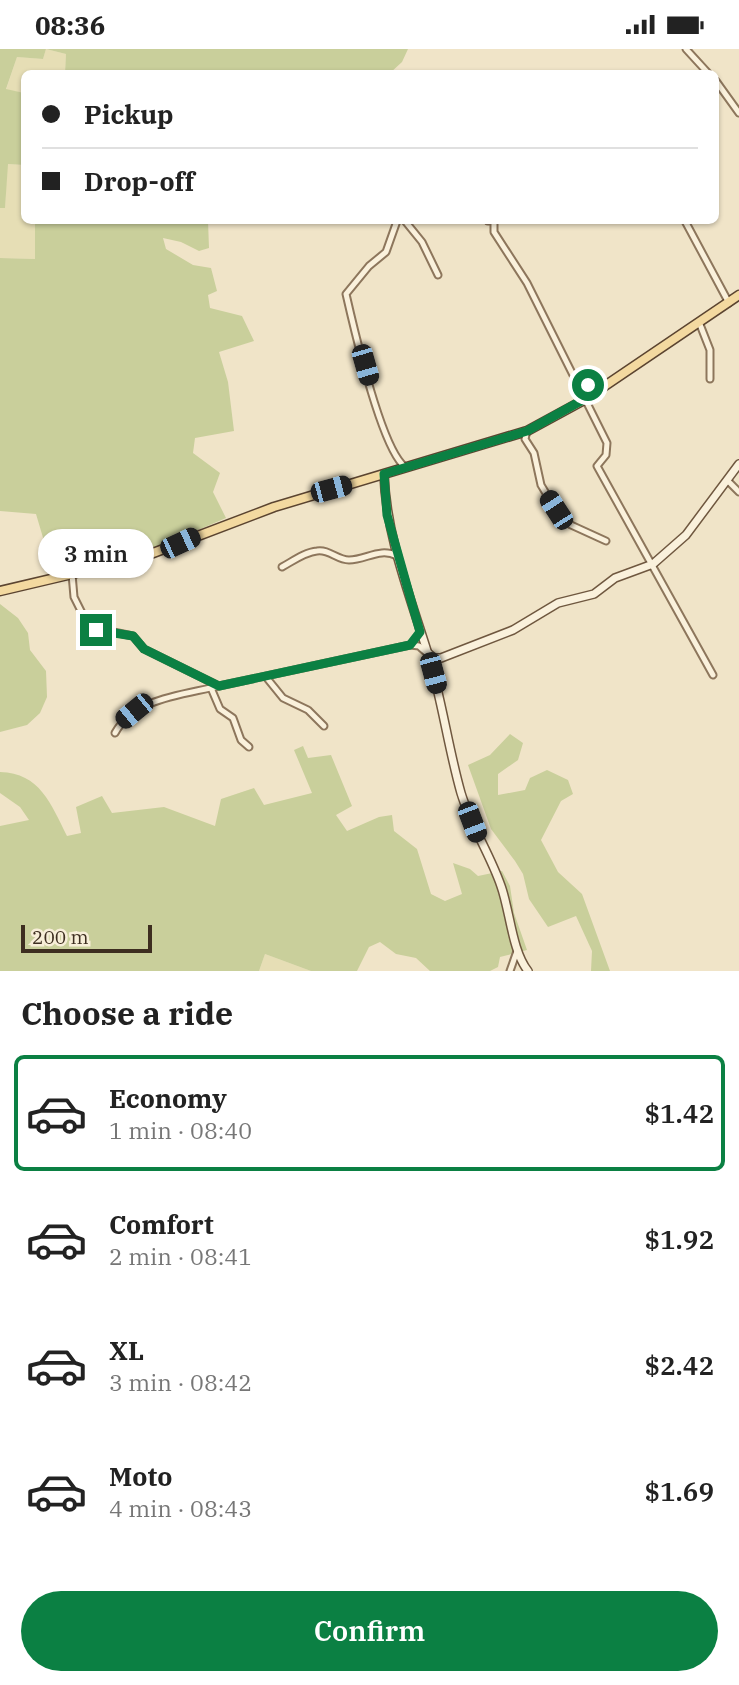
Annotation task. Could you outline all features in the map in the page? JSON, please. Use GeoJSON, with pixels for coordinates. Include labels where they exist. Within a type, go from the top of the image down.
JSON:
{"type":"FeatureCollection","features":[{"type":"Feature","properties":{"kind":"main road"},"geometry":{"type":"LineString","coordinates":[[0,591],[140,558],[274,507],[527,431],[597,392],[736,300]]}},
{"type":"Feature","properties":{"kind":"street"},"geometry":{"type":"LineString","coordinates":[[686,49],[705,70]]}},
{"type":"Feature","properties":{"kind":"street"},"geometry":{"type":"LineString","coordinates":[[719,85],[739,113]]}},
{"type":"Feature","properties":{"kind":"street"},"geometry":{"type":"LineString","coordinates":[[396,224],[386,251],[369,266],[346,294],[383,423],[394,454],[405,467]]}},
{"type":"Feature","properties":{"kind":"street"},"geometry":{"type":"LineString","coordinates":[[407,224],[422,242],[438,275]]}},
{"type":"Feature","properties":{"kind":"street"},"geometry":{"type":"LineString","coordinates":[[491,224],[523,276],[607,443],[606,455],[597,466],[713,675]]}},
{"type":"Feature","properties":{"kind":"street"},"geometry":{"type":"LineString","coordinates":[[687,224],[736,300]]}},
{"type":"Feature","properties":{"kind":"street"},"geometry":{"type":"LineString","coordinates":[[699,322],[710,350],[710,379]]}},
{"type":"Feature","properties":{"kind":"street"},"geometry":{"type":"LineString","coordinates":[[572,374],[597,392]]}},
{"type":"Feature","properties":{"kind":"street"},"geometry":{"type":"LineString","coordinates":[[527,431],[525,439],[534,453],[541,485],[556,510],[571,525],[606,541]]}},
{"type":"Feature","properties":{"kind":"street"},"geometry":{"type":"LineString","coordinates":[[115,733],[122,719],[145,705],[219,686],[410,645],[419,646],[434,659],[441,658],[513,630],[558,603],[594,594],[615,578],[653,564],[686,535],[739,464]]}},
{"type":"Feature","properties":{"kind":"street"},"geometry":{"type":"LineString","coordinates":[[384,474],[387,515],[427,653],[462,796],[481,847],[500,883],[517,951],[528,971]]}},
{"type":"Feature","properties":{"kind":"street"},"geometry":{"type":"LineString","coordinates":[[727,480],[739,492]]}},
{"type":"Feature","properties":{"kind":"street"},"geometry":{"type":"LineString","coordinates":[[282,567],[315,551],[323,550],[347,560],[369,554],[390,553],[400,559]]}},
{"type":"Feature","properties":{"kind":"street"},"geometry":{"type":"LineString","coordinates":[[72,573],[71,587],[89,627],[133,636],[144,649],[219,686]]}},
{"type":"Feature","properties":{"kind":"street"},"geometry":{"type":"LineString","coordinates":[[410,645],[420,632]]}},
{"type":"Feature","properties":{"kind":"street"},"geometry":{"type":"LineString","coordinates":[[266,677],[282,698],[307,710],[324,726]]}},
{"type":"Feature","properties":{"kind":"street"},"geometry":{"type":"LineString","coordinates":[[211,688],[220,709],[233,718],[241,740],[249,747]]}},
{"type":"Feature","properties":{"kind":"street"},"geometry":{"type":"LineString","coordinates":[[510,971],[517,951]]}},
{"type":"Feature","properties":{"kind":"shaded area"},"geometry":{"type":"Polygon","coordinates":[[[46,49],[66,54],[65,70],[21,70],[21,92],[6,90],[17,57],[43,59],[46,49]]]}},
{"type":"Feature","properties":{"kind":"shaded area"},"geometry":{"type":"Polygon","coordinates":[[[7,164],[21,165],[21,224],[35,224],[35,259],[0,258],[0,208],[5,208],[7,164]]]}},
{"type":"Feature","properties":{"kind":"shaded area"},"geometry":{"type":"Polygon","coordinates":[[[265,954],[311,971],[259,971],[265,954]]]}},
{"type":"Feature","properties":{"kind":"green space"},"geometry":{"type":"Polygon","coordinates":[[[0,49],[46,49],[43,59],[17,57],[6,89],[21,92],[21,165],[8,164],[5,208],[0,208],[0,49]]]}},
{"type":"Feature","properties":{"kind":"green space"},"geometry":{"type":"Polygon","coordinates":[[[46,49],[408,49],[402,62],[393,70],[65,70],[66,54],[46,49]]]}},
{"type":"Feature","properties":{"kind":"green space"},"geometry":{"type":"Polygon","coordinates":[[[35,224],[208,224],[209,248],[199,251],[181,242],[163,238],[166,249],[193,265],[211,268],[217,291],[208,295],[210,308],[242,316],[254,341],[219,352],[228,382],[234,431],[195,438],[193,453],[220,473],[213,492],[226,518],[163,545],[101,559],[94,537],[61,537],[44,541],[36,514],[0,511],[0,258],[35,259],[35,224]]]}},
{"type":"Feature","properties":{"kind":"green space"},"geometry":{"type":"Polygon","coordinates":[[[0,604],[18,618],[28,633],[30,650],[46,671],[47,697],[40,713],[27,725],[0,732],[0,604]]]}},
{"type":"Feature","properties":{"kind":"green space"},"geometry":{"type":"Polygon","coordinates":[[[510,734],[523,743],[518,760],[498,774],[498,795],[525,790],[530,778],[547,770],[568,780],[573,794],[561,801],[541,840],[558,872],[582,894],[610,971],[591,971],[592,951],[576,916],[548,927],[529,899],[523,874],[491,829],[468,765],[490,755],[510,734]]]}},
{"type":"Feature","properties":{"kind":"green space"},"geometry":{"type":"Polygon","coordinates":[[[303,746],[308,758],[331,755],[352,806],[336,815],[347,831],[379,817],[392,815],[394,831],[417,849],[431,894],[445,901],[462,894],[453,863],[470,869],[478,876],[502,871],[510,886],[514,913],[527,950],[500,957],[498,967],[490,971],[430,971],[416,958],[396,954],[380,942],[369,947],[357,971],[311,971],[265,954],[259,971],[0,971],[0,826],[29,820],[20,807],[0,793],[0,772],[14,774],[35,784],[49,802],[67,836],[81,833],[76,807],[102,796],[112,813],[164,807],[215,826],[221,799],[254,788],[264,805],[312,793],[294,750],[303,746]]]}},
{"type":"Feature","properties":{"kind":"route"},"geometry":{"type":"LineString","coordinates":[[96,630],[129,634],[144,649],[219,686],[410,645],[420,632],[387,515],[384,474],[527,431],[597,392],[588,385]]}}]}
